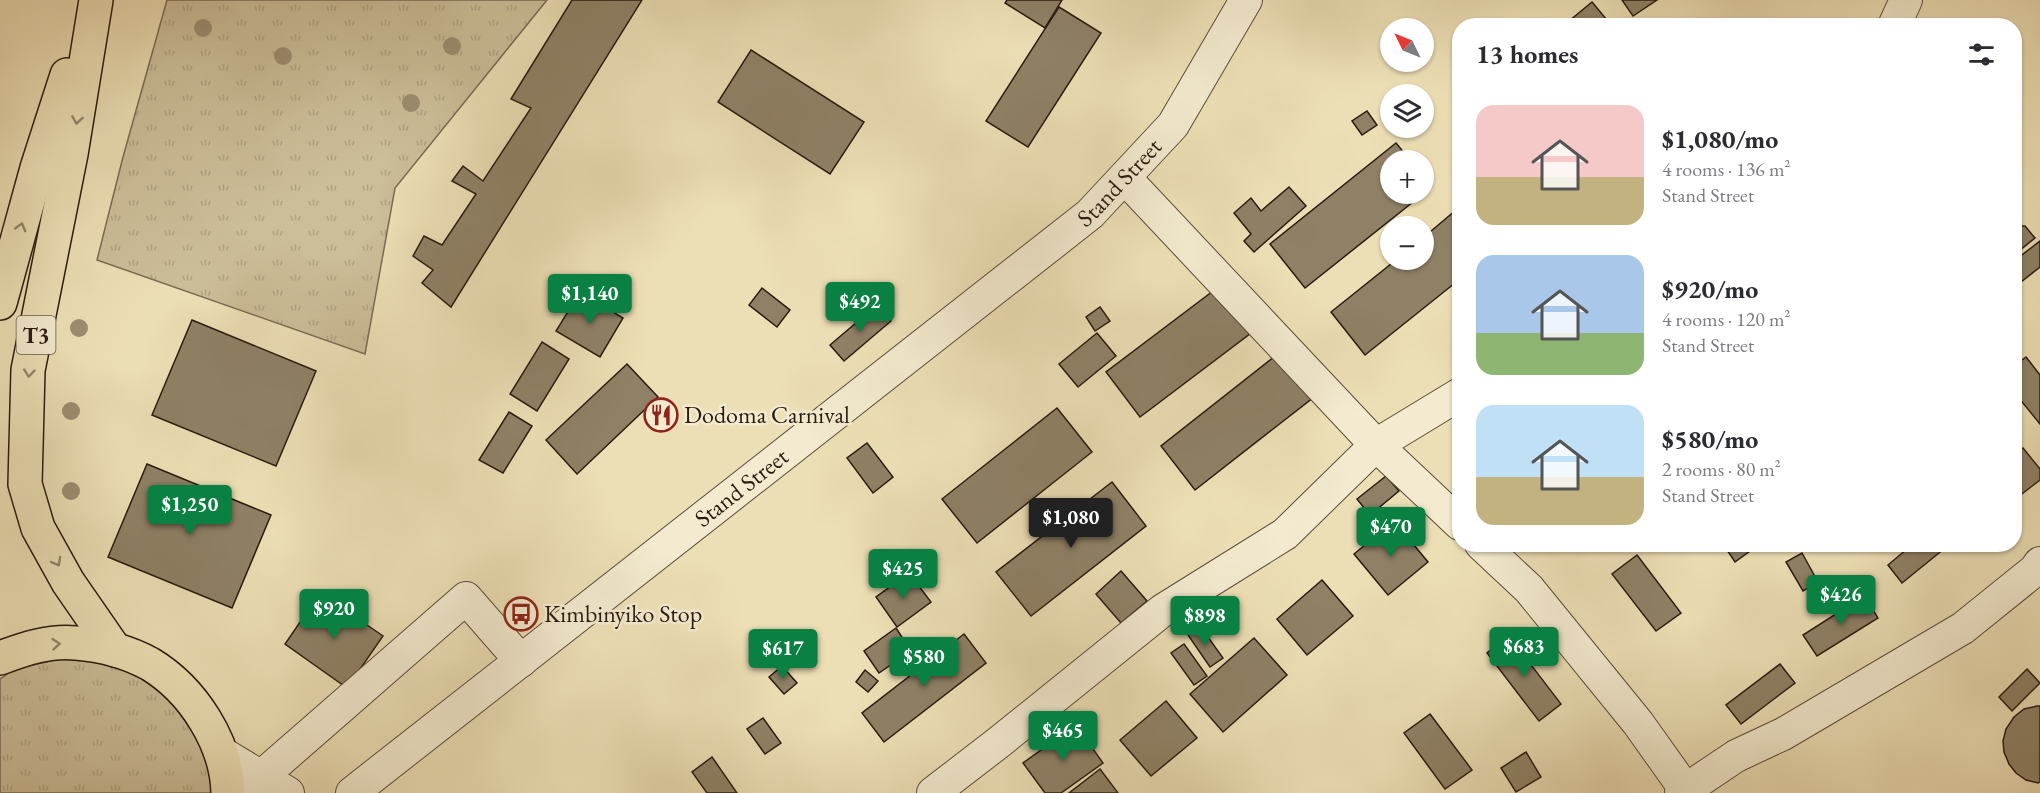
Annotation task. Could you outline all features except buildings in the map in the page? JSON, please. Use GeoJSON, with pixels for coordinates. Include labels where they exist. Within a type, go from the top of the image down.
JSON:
{"type":"FeatureCollection","features":[{"type":"Feature","properties":{"kind":"highway","name":"T3"},"geometry":{"type":"LineString","coordinates":[[0,303],[37,168],[94,0]]}},
{"type":"Feature","properties":{"kind":"highway","name":"T3"},"geometry":{"type":"LineString","coordinates":[[94,0],[71,154],[28,370],[25,484],[38,528],[68,582],[115,650]]}},
{"type":"Feature","properties":{"kind":"highway"},"geometry":{"type":"LineString","coordinates":[[0,658],[32,646],[74,642],[115,650],[150,664],[180,688],[204,718],[220,752],[228,793]]}},
{"type":"Feature","properties":{"kind":"street","name":"Stand Street"},"geometry":{"type":"LineString","coordinates":[[352,793],[1090,214],[1173,125],[1246,0]]}},
{"type":"Feature","properties":{"kind":"street"},"geometry":{"type":"LineString","coordinates":[[1898,18],[1906,0]]}},
{"type":"Feature","properties":{"kind":"street"},"geometry":{"type":"LineString","coordinates":[[1125,178],[1376,445],[1452,516]]}},
{"type":"Feature","properties":{"kind":"street"},"geometry":{"type":"LineString","coordinates":[[933,793],[1163,610],[1284,534],[1376,445],[1452,399]]}},
{"type":"Feature","properties":{"kind":"street"},"geometry":{"type":"LineString","coordinates":[[1490,552],[1529,589],[1638,723],[1683,791],[1736,756],[1783,734],[1963,628],[2040,564]]}},
{"type":"Feature","properties":{"kind":"street"},"geometry":{"type":"LineString","coordinates":[[255,785],[466,598],[521,661]]}},
{"type":"Feature","properties":{"kind":"street"},"geometry":{"type":"LineString","coordinates":[[220,752],[255,785],[288,793]]}},
{"type":"Feature","properties":{"kind":"green space"},"geometry":{"type":"Polygon","coordinates":[[[167,0],[547,0],[395,188],[365,354],[97,260],[167,0]]]}},
{"type":"Feature","properties":{"kind":"green space"},"geometry":{"type":"Polygon","coordinates":[[[59,659],[105,662],[147,679],[181,709],[204,749],[214,793],[0,793],[0,679],[15,669],[59,659]]]}},
{"type":"Feature","properties":{"kind":"place","name":"Dodoma Carnival"},"geometry":{"type":"Point","coordinates":[661,415]}},
{"type":"Feature","properties":{"kind":"place","name":"Kimbinyiko Stop"},"geometry":{"type":"Point","coordinates":[521,614]}}]}
